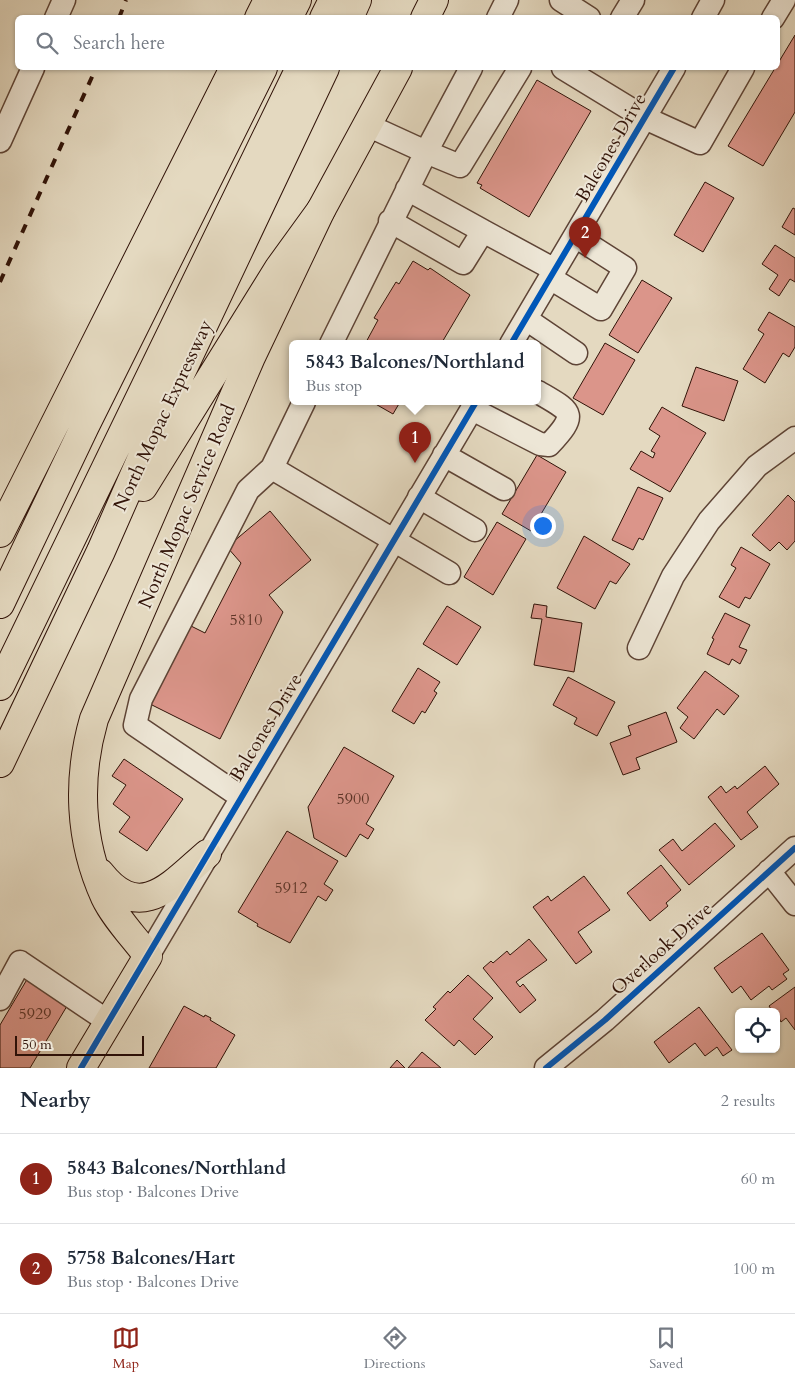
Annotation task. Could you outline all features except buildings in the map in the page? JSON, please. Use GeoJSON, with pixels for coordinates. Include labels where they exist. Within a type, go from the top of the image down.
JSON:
{"type":"FeatureCollection","features":[{"type":"Feature","properties":{"kind":"main road"},"geometry":{"type":"LineString","coordinates":[[260,15],[268,0]]}},
{"type":"Feature","properties":{"kind":"main road"},"geometry":{"type":"LineString","coordinates":[[290,15],[297,0]]}},
{"type":"Feature","properties":{"kind":"main road"},"geometry":{"type":"LineString","coordinates":[[326,15],[333,0]]}},
{"type":"Feature","properties":{"kind":"main road"},"geometry":{"type":"LineString","coordinates":[[350,15],[357,0]]}},
{"type":"Feature","properties":{"kind":"main road"},"geometry":{"type":"LineString","coordinates":[[426,15],[434,0]]}},
{"type":"Feature","properties":{"kind":"main road"},"geometry":{"type":"LineString","coordinates":[[0,534],[233,70]]}},
{"type":"Feature","properties":{"kind":"main road"},"geometry":{"type":"LineString","coordinates":[[0,604],[262,70]]}},
{"type":"Feature","properties":{"kind":"main road"},"geometry":{"type":"LineString","coordinates":[[0,686],[299,70]]}},
{"type":"Feature","properties":{"kind":"main road","name":"North Mopac Expressway"},"geometry":{"type":"LineString","coordinates":[[0,763],[101,551],[158,421],[324,70]]}},
{"type":"Feature","properties":{"kind":"main road","name":"North Mopac Service Road"},"geometry":{"type":"LineString","coordinates":[[148,956],[106,898],[94,865],[84,830],[82,788],[85,749],[94,719],[228,408],[321,210],[397,70]]}},
{"type":"Feature","properties":{"kind":"main road"},"geometry":{"type":"LineString","coordinates":[[101,551],[179,433],[280,268],[321,210]]}},
{"type":"Feature","properties":{"kind":"main road"},"geometry":{"type":"LineString","coordinates":[[0,589],[33,535]]}},
{"type":"Feature","properties":{"kind":"main road"},"geometry":{"type":"LineString","coordinates":[[0,708],[48,590]]}},
{"type":"Feature","properties":{"kind":"main road"},"geometry":{"type":"LineString","coordinates":[[94,865],[109,884],[119,892],[132,898],[144,898],[162,892],[207,854]]}},
{"type":"Feature","properties":{"kind":"main road","name":"Balcones Drive"},"geometry":{"type":"LineString","coordinates":[[80,1068],[148,956]]}},
{"type":"Feature","properties":{"kind":"street"},"geometry":{"type":"LineString","coordinates":[[57,15],[64,0]]}},
{"type":"Feature","properties":{"kind":"street"},"geometry":{"type":"LineString","coordinates":[[500,15],[507,0]]}},
{"type":"Feature","properties":{"kind":"street"},"geometry":{"type":"LineString","coordinates":[[561,0],[584,15]]}},
{"type":"Feature","properties":{"kind":"street"},"geometry":{"type":"LineString","coordinates":[[624,15],[633,0]]}},
{"type":"Feature","properties":{"kind":"street"},"geometry":{"type":"LineString","coordinates":[[705,15],[713,0]]}},
{"type":"Feature","properties":{"kind":"street"},"geometry":{"type":"LineString","coordinates":[[775,15],[784,0]]}},
{"type":"Feature","properties":{"kind":"street"},"geometry":{"type":"LineString","coordinates":[[0,141],[32,70]]}},
{"type":"Feature","properties":{"kind":"street"},"geometry":{"type":"LineString","coordinates":[[333,340],[390,221],[470,70]]}},
{"type":"Feature","properties":{"kind":"street"},"geometry":{"type":"LineString","coordinates":[[367,125],[460,166],[519,70]]}},
{"type":"Feature","properties":{"kind":"street","name":"Balcones Drive"},"geometry":{"type":"LineString","coordinates":[[513,340],[673,70]]}},
{"type":"Feature","properties":{"kind":"street"},"geometry":{"type":"LineString","coordinates":[[577,71],[645,118],[700,143],[742,70]]}},
{"type":"Feature","properties":{"kind":"street"},"geometry":{"type":"LineString","coordinates":[[407,189],[482,231],[552,274],[601,309],[625,268],[575,236]]}},
{"type":"Feature","properties":{"kind":"street"},"geometry":{"type":"LineString","coordinates":[[390,221],[463,262],[482,231]]}},
{"type":"Feature","properties":{"kind":"street"},"geometry":{"type":"LineString","coordinates":[[526,319],[576,352]]}},
{"type":"Feature","properties":{"kind":"street"},"geometry":{"type":"LineString","coordinates":[[474,405],[540,444],[549,445],[567,425],[569,415],[565,408],[541,394]]}},
{"type":"Feature","properties":{"kind":"street"},"geometry":{"type":"LineString","coordinates":[[241,797],[135,725],[141,699],[248,490],[272,468],[303,405]]}},
{"type":"Feature","properties":{"kind":"street","name":"Balcones Drive"},"geometry":{"type":"LineString","coordinates":[[148,956],[474,405]]}},
{"type":"Feature","properties":{"kind":"street"},"geometry":{"type":"LineString","coordinates":[[640,648],[673,576],[709,522],[757,466],[795,438]]}},
{"type":"Feature","properties":{"kind":"street"},"geometry":{"type":"LineString","coordinates":[[444,455],[504,489]]}},
{"type":"Feature","properties":{"kind":"street"},"geometry":{"type":"LineString","coordinates":[[272,468],[449,573]]}},
{"type":"Feature","properties":{"kind":"street"},"geometry":{"type":"LineString","coordinates":[[419,497],[474,530]]}},
{"type":"Feature","properties":{"kind":"street","name":"Overlook Drive"},"geometry":{"type":"LineString","coordinates":[[546,1068],[605,1020],[795,848]]}},
{"type":"Feature","properties":{"kind":"street"},"geometry":{"type":"LineString","coordinates":[[769,871],[795,904]]}},
{"type":"Feature","properties":{"kind":"street"},"geometry":{"type":"LineString","coordinates":[[0,999],[20,962],[109,1022]]}},
{"type":"Feature","properties":{"kind":"railway"},"geometry":{"type":"LineString","coordinates":[[120,15],[126,0]]}},
{"type":"Feature","properties":{"kind":"railway"},"geometry":{"type":"LineString","coordinates":[[0,282],[95,70]]}},
{"type":"Feature","properties":{"kind":"cycle path"},"geometry":{"type":"LineString","coordinates":[[513,340],[673,70]]}},
{"type":"Feature","properties":{"kind":"cycle path"},"geometry":{"type":"LineString","coordinates":[[81,1068],[474,405]]}},
{"type":"Feature","properties":{"kind":"cycle path"},"geometry":{"type":"LineString","coordinates":[[546,1068],[605,1020],[795,848]]}},
{"type":"Feature","properties":{"kind":"place","name":"5758 Balcones/Hart"},"geometry":{"type":"Point","coordinates":[585,258]}},
{"type":"Feature","properties":{"kind":"place","name":"5843 Balcones/Northland"},"geometry":{"type":"Point","coordinates":[415,463]}}]}
